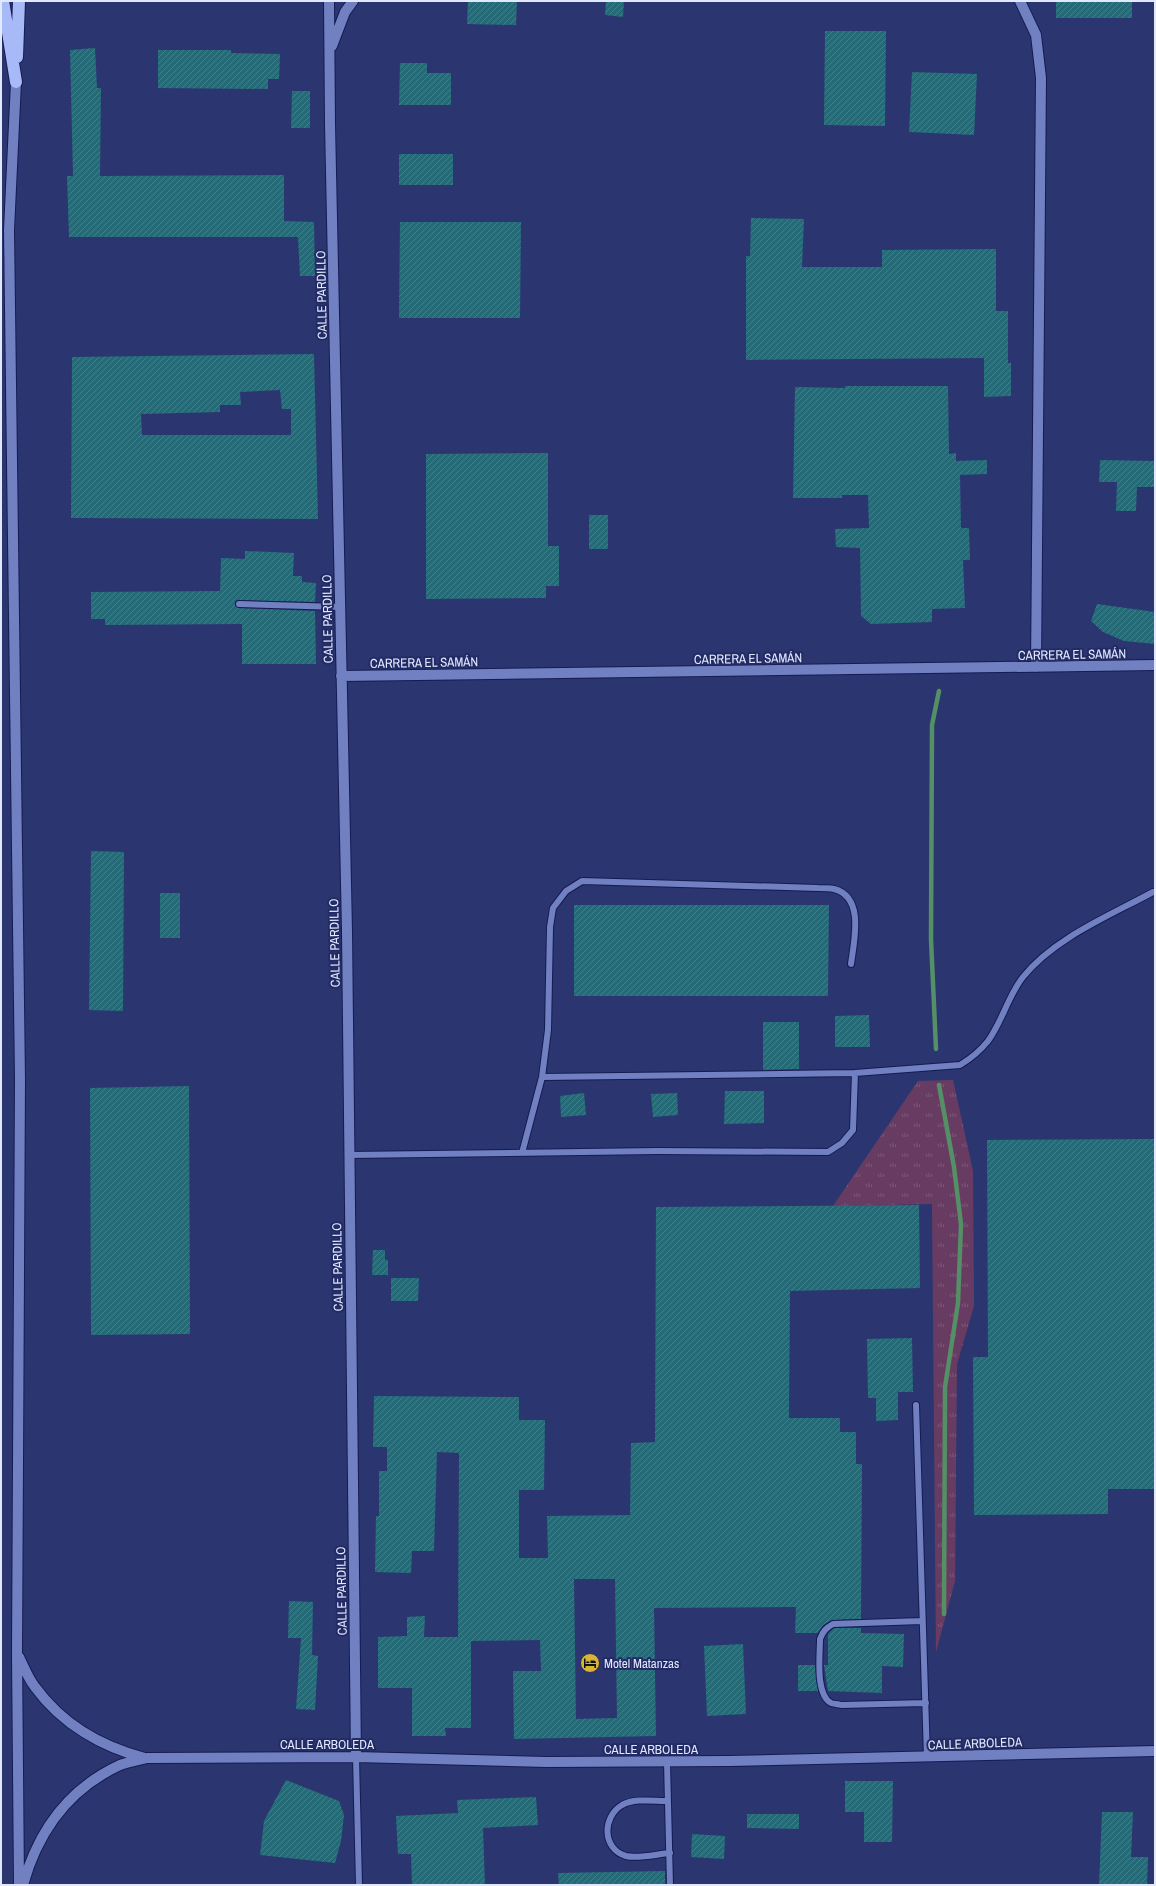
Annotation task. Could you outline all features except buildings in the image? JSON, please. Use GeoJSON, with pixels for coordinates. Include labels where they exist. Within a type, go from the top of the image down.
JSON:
{"type":"FeatureCollection","features":[{"type":"Feature","properties":{"kind":"highway"},"geometry":{"type":"LineString","coordinates":[[3,1],[16,82]]}},
{"type":"Feature","properties":{"kind":"highway"},"geometry":{"type":"LineString","coordinates":[[16,82],[19,1]]}},
{"type":"Feature","properties":{"kind":"street","name":"CALLE PARDILLO"},"geometry":{"type":"LineString","coordinates":[[329,1],[347,924],[356,1757]]}},
{"type":"Feature","properties":{"kind":"street"},"geometry":{"type":"LineString","coordinates":[[330,51],[345,12],[353,1]]}},
{"type":"Feature","properties":{"kind":"street"},"geometry":{"type":"LineString","coordinates":[[1020,1],[1036,35],[1041,78],[1036,667]]}},
{"type":"Feature","properties":{"kind":"street"},"geometry":{"type":"LineString","coordinates":[[16,82],[9,230],[20,1080],[17,1654],[19,1885]]}},
{"type":"Feature","properties":{"kind":"street","name":"CARRERA EL SAMÁN"},"geometry":{"type":"LineString","coordinates":[[342,676],[1155,665]]}},
{"type":"Feature","properties":{"kind":"street"},"geometry":{"type":"LineString","coordinates":[[17,1654],[34,1686],[52,1706],[76,1727],[99,1742],[121,1752],[147,1758]]}},
{"type":"Feature","properties":{"kind":"street","name":"CALLE ARBOLEDA"},"geometry":{"type":"LineString","coordinates":[[147,1758],[356,1757],[514,1762],[667,1762],[1155,1752]]}},
{"type":"Feature","properties":{"kind":"street"},"geometry":{"type":"LineString","coordinates":[[23,1885],[28,1865],[40,1839],[55,1814],[76,1794],[98,1777],[122,1765],[147,1758]]}},
{"type":"Feature","properties":{"kind":"lane"},"geometry":{"type":"LineString","coordinates":[[239,604],[340,607]]}},
{"type":"Feature","properties":{"kind":"lane"},"geometry":{"type":"LineString","coordinates":[[522,1153],[542,1077],[548,1030],[550,927],[553,908],[566,890],[582,881],[818,888],[835,890],[848,898],[855,912],[851,964]]}},
{"type":"Feature","properties":{"kind":"lane"},"geometry":{"type":"LineString","coordinates":[[542,1077],[855,1073],[960,1065],[972,1058],[988,1041],[1023,977],[1047,952],[1153,892]]}},
{"type":"Feature","properties":{"kind":"lane"},"geometry":{"type":"LineString","coordinates":[[350,1155],[657,1151],[828,1152],[842,1143],[853,1130],[855,1073]]}},
{"type":"Feature","properties":{"kind":"lane"},"geometry":{"type":"LineString","coordinates":[[916,1405],[927,1757]]}},
{"type":"Feature","properties":{"kind":"lane"},"geometry":{"type":"LineString","coordinates":[[922,1621],[833,1624],[827,1627],[823,1631],[820,1639],[820,1687],[824,1695],[831,1702],[841,1705],[926,1703]]}},
{"type":"Feature","properties":{"kind":"lane","name":"CALLE PARDILLO"},"geometry":{"type":"LineString","coordinates":[[356,1757],[359,1885]]}},
{"type":"Feature","properties":{"kind":"lane"},"geometry":{"type":"LineString","coordinates":[[667,1762],[670,1885]]}},
{"type":"Feature","properties":{"kind":"lane"},"geometry":{"type":"LineString","coordinates":[[668,1801],[634,1801],[622,1806],[612,1815],[606,1826],[608,1840],[616,1850],[627,1856],[670,1853]]}},
{"type":"Feature","properties":{"kind":"green space"},"geometry":{"type":"Polygon","coordinates":[[[953,1080],[973,1171],[974,1306],[957,1364],[955,1581],[936,1652],[932,1204],[833,1206],[918,1081],[953,1080]]]}},
{"type":"Feature","properties":{"kind":"waterway"},"geometry":{"type":"LineString","coordinates":[[936,1049],[931,939],[932,725],[939,691]]}},
{"type":"Feature","properties":{"kind":"waterway"},"geometry":{"type":"LineString","coordinates":[[939,1085],[954,1167],[961,1224],[958,1303],[945,1387],[944,1614]]}},
{"type":"Feature","properties":{"kind":"place","name":"Motel Matanzas"},"geometry":{"type":"Point","coordinates":[590,1663]}}]}
